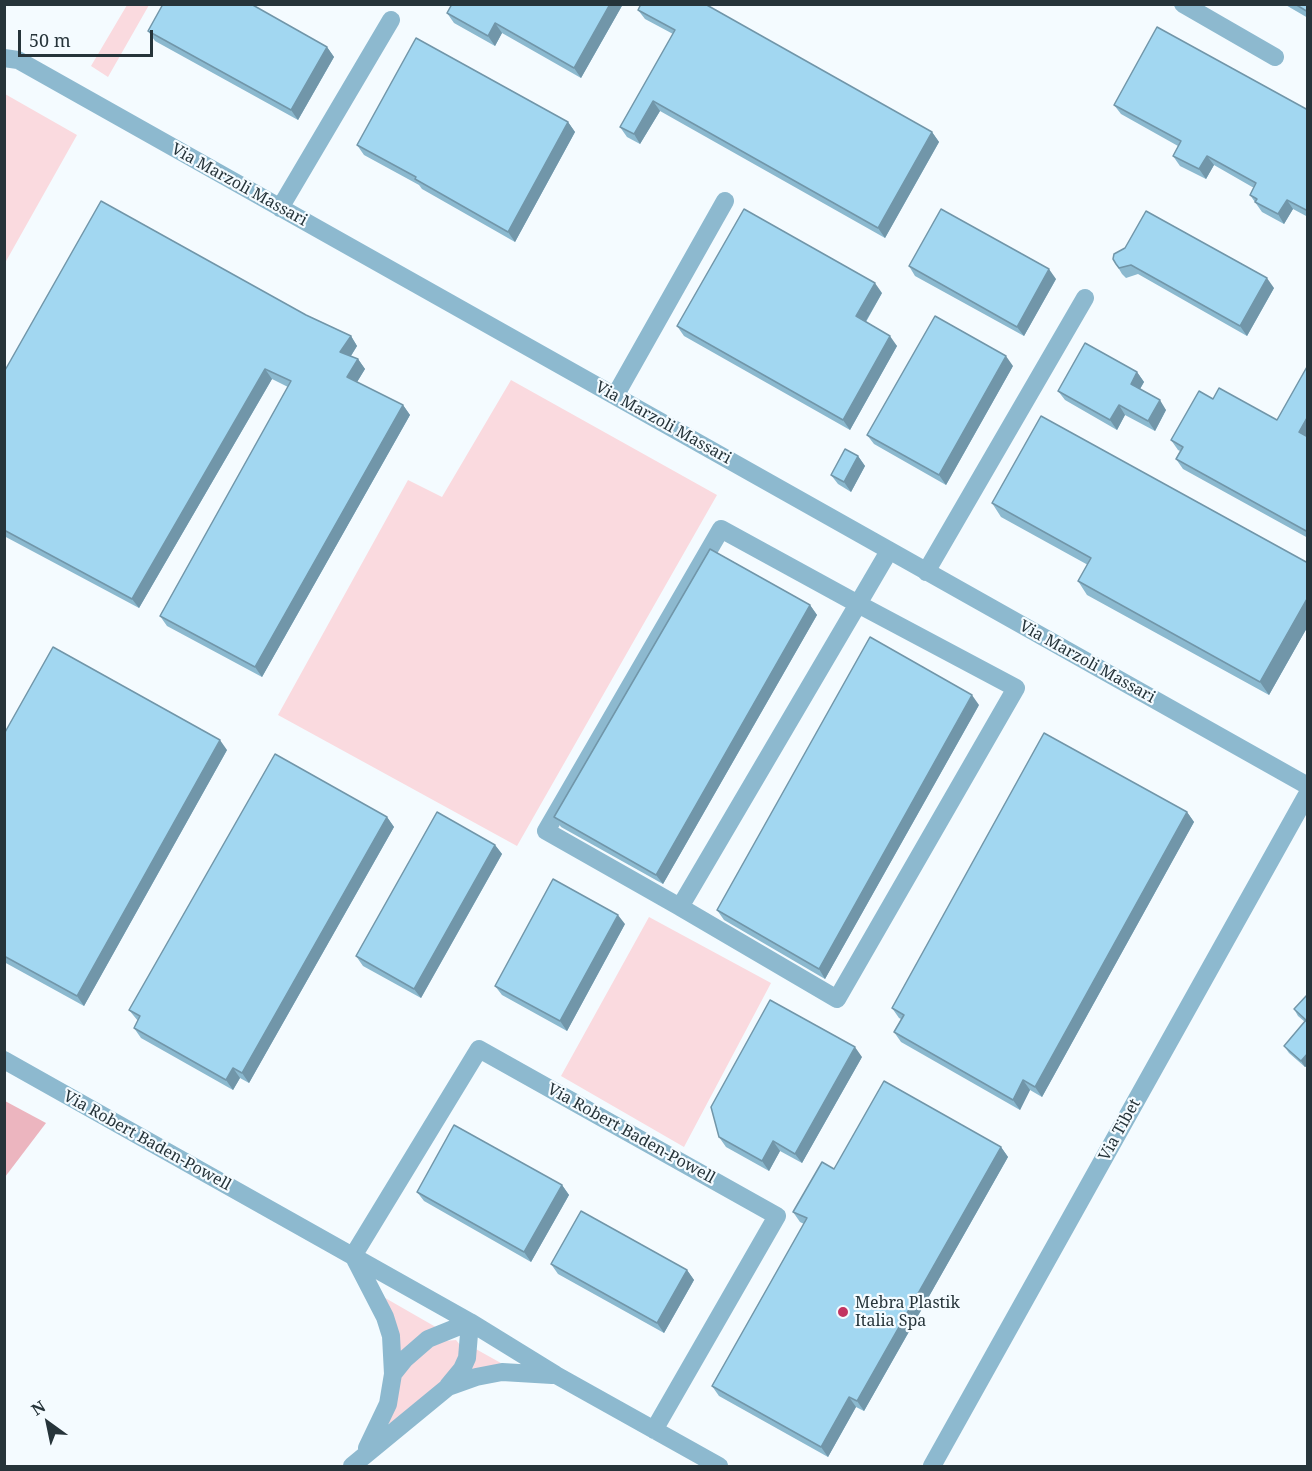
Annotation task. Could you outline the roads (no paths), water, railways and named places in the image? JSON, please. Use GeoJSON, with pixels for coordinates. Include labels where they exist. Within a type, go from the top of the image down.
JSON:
{"type":"FeatureCollection","features":[{"type":"Feature","properties":{"kind":"street"},"geometry":{"type":"LineString","coordinates":[[1183,4],[1275,57]]}},
{"type":"Feature","properties":{"kind":"street"},"geometry":{"type":"LineString","coordinates":[[280,208],[391,20]]}},
{"type":"Feature","properties":{"kind":"street","name":"Via Marzoli Massari"},"geometry":{"type":"LineString","coordinates":[[4,44],[11,59],[1308,786]]}},
{"type":"Feature","properties":{"kind":"street"},"geometry":{"type":"LineString","coordinates":[[615,396],[725,201]]}},
{"type":"Feature","properties":{"kind":"street"},"geometry":{"type":"LineString","coordinates":[[926,572],[1085,298]]}},
{"type":"Feature","properties":{"kind":"street"},"geometry":{"type":"LineString","coordinates":[[721,529],[1016,688],[837,999],[680,907],[546,831],[721,529]]}},
{"type":"Feature","properties":{"kind":"street"},"geometry":{"type":"LineString","coordinates":[[680,907],[889,551]]}},
{"type":"Feature","properties":{"kind":"street","name":"Via Tibet"},"geometry":{"type":"LineString","coordinates":[[932,1467],[1308,793]]}},
{"type":"Feature","properties":{"kind":"street","name":"Via Robert Baden-Powell"},"geometry":{"type":"LineString","coordinates":[[353,1256],[479,1049],[777,1216],[654,1430]]}},
{"type":"Feature","properties":{"kind":"street","name":"Via Robert Baden-Powell"},"geometry":{"type":"LineString","coordinates":[[4,1060],[470,1322],[556,1375],[718,1467]]}},
{"type":"Feature","properties":{"kind":"street"},"geometry":{"type":"LineString","coordinates":[[353,1256],[385,1317],[391,1336],[393,1374],[387,1404],[357,1462]]}},
{"type":"Feature","properties":{"kind":"street"},"geometry":{"type":"LineString","coordinates":[[357,1462],[448,1387],[462,1370],[467,1358],[470,1322],[428,1339],[405,1359],[393,1374]]}},
{"type":"Feature","properties":{"kind":"street"},"geometry":{"type":"LineString","coordinates":[[448,1387],[476,1377],[502,1372],[556,1375]]}},
{"type":"Feature","properties":{"kind":"place","name":"Mebra Plastik Italia Spa"},"geometry":{"type":"Point","coordinates":[843,1312]}}]}
